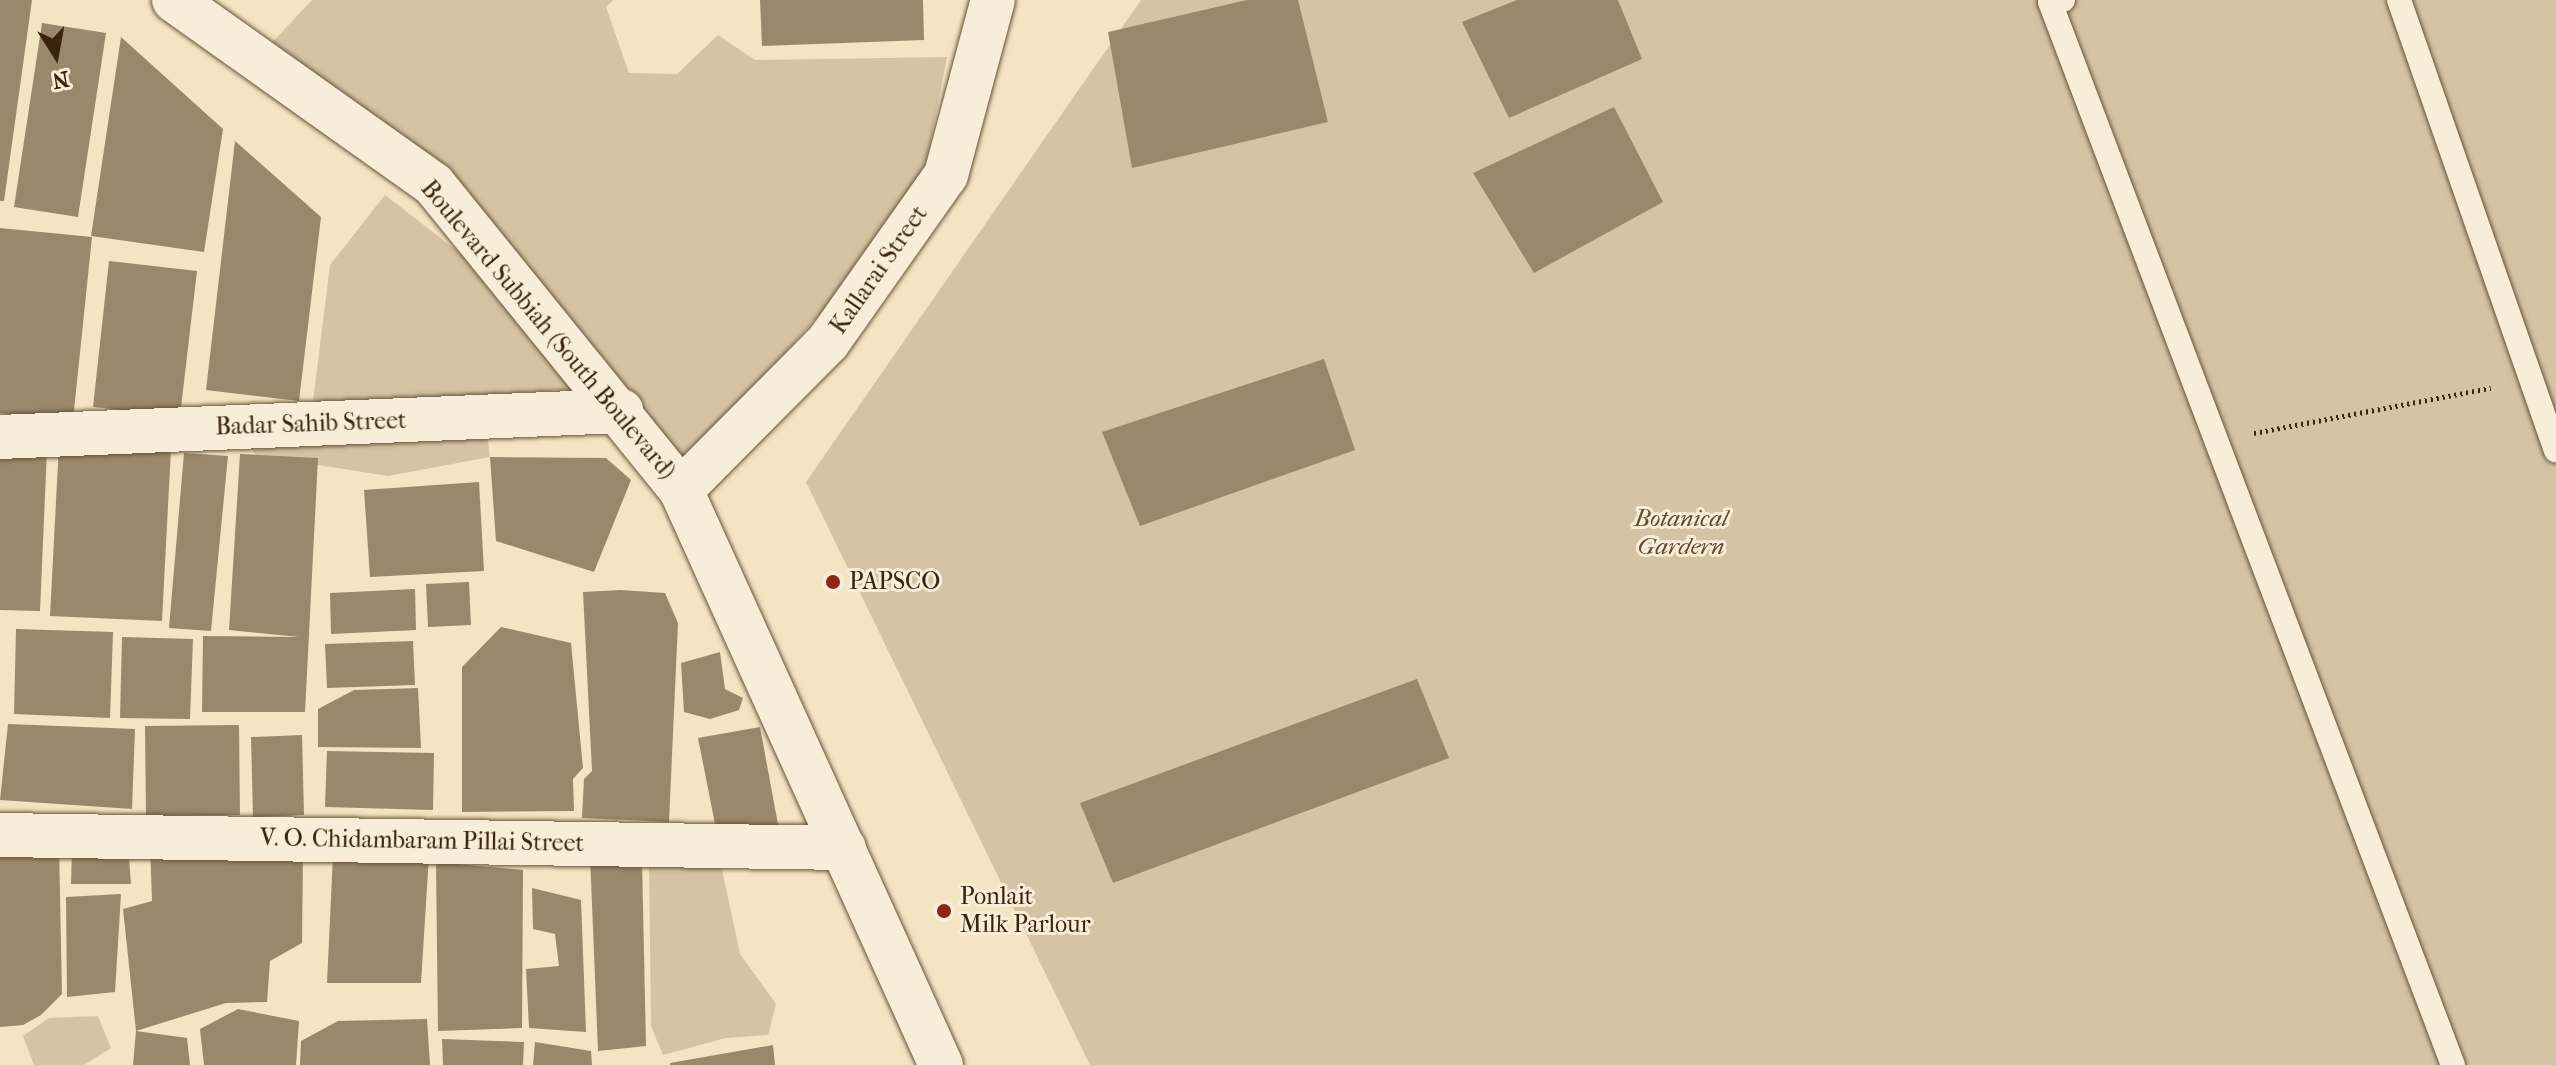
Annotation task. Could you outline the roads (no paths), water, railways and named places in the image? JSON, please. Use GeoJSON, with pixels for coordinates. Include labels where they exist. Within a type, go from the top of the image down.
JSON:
{"type":"FeatureCollection","features":[{"type":"Feature","properties":{"kind":"street","name":"Boulevard Subbiah (South Boulevard)"},"geometry":{"type":"LineString","coordinates":[[174,0],[434,185],[621,411],[681,490],[941,1065]]}},
{"type":"Feature","properties":{"kind":"street","name":"Kallarai Street"},"geometry":{"type":"LineString","coordinates":[[681,490],[828,342],[946,175],[993,0]]}},
{"type":"Feature","properties":{"kind":"street","name":"Badar Sahib Street"},"geometry":{"type":"LineString","coordinates":[[0,437],[621,411]]}},
{"type":"Feature","properties":{"kind":"street","name":"V. O. Chidambaram Pillai Street"},"geometry":{"type":"LineString","coordinates":[[0,835],[844,848]]}},
{"type":"Feature","properties":{"kind":"lane"},"geometry":{"type":"LineString","coordinates":[[2063,0],[2050,2],[2453,1065]]}},
{"type":"Feature","properties":{"kind":"lane"},"geometry":{"type":"LineString","coordinates":[[2399,0],[2556,450]]}},
{"type":"Feature","properties":{"kind":"place","name":"PAPSCO"},"geometry":{"type":"Point","coordinates":[833,582]}},
{"type":"Feature","properties":{"kind":"place","name":"Ponlait Milk Parlour"},"geometry":{"type":"Point","coordinates":[944,911]}},
{"type":"Feature","properties":{"kind":"park label","name":"Botanical Gardern"},"geometry":{"type":"Point","coordinates":[1681,533]}}]}
